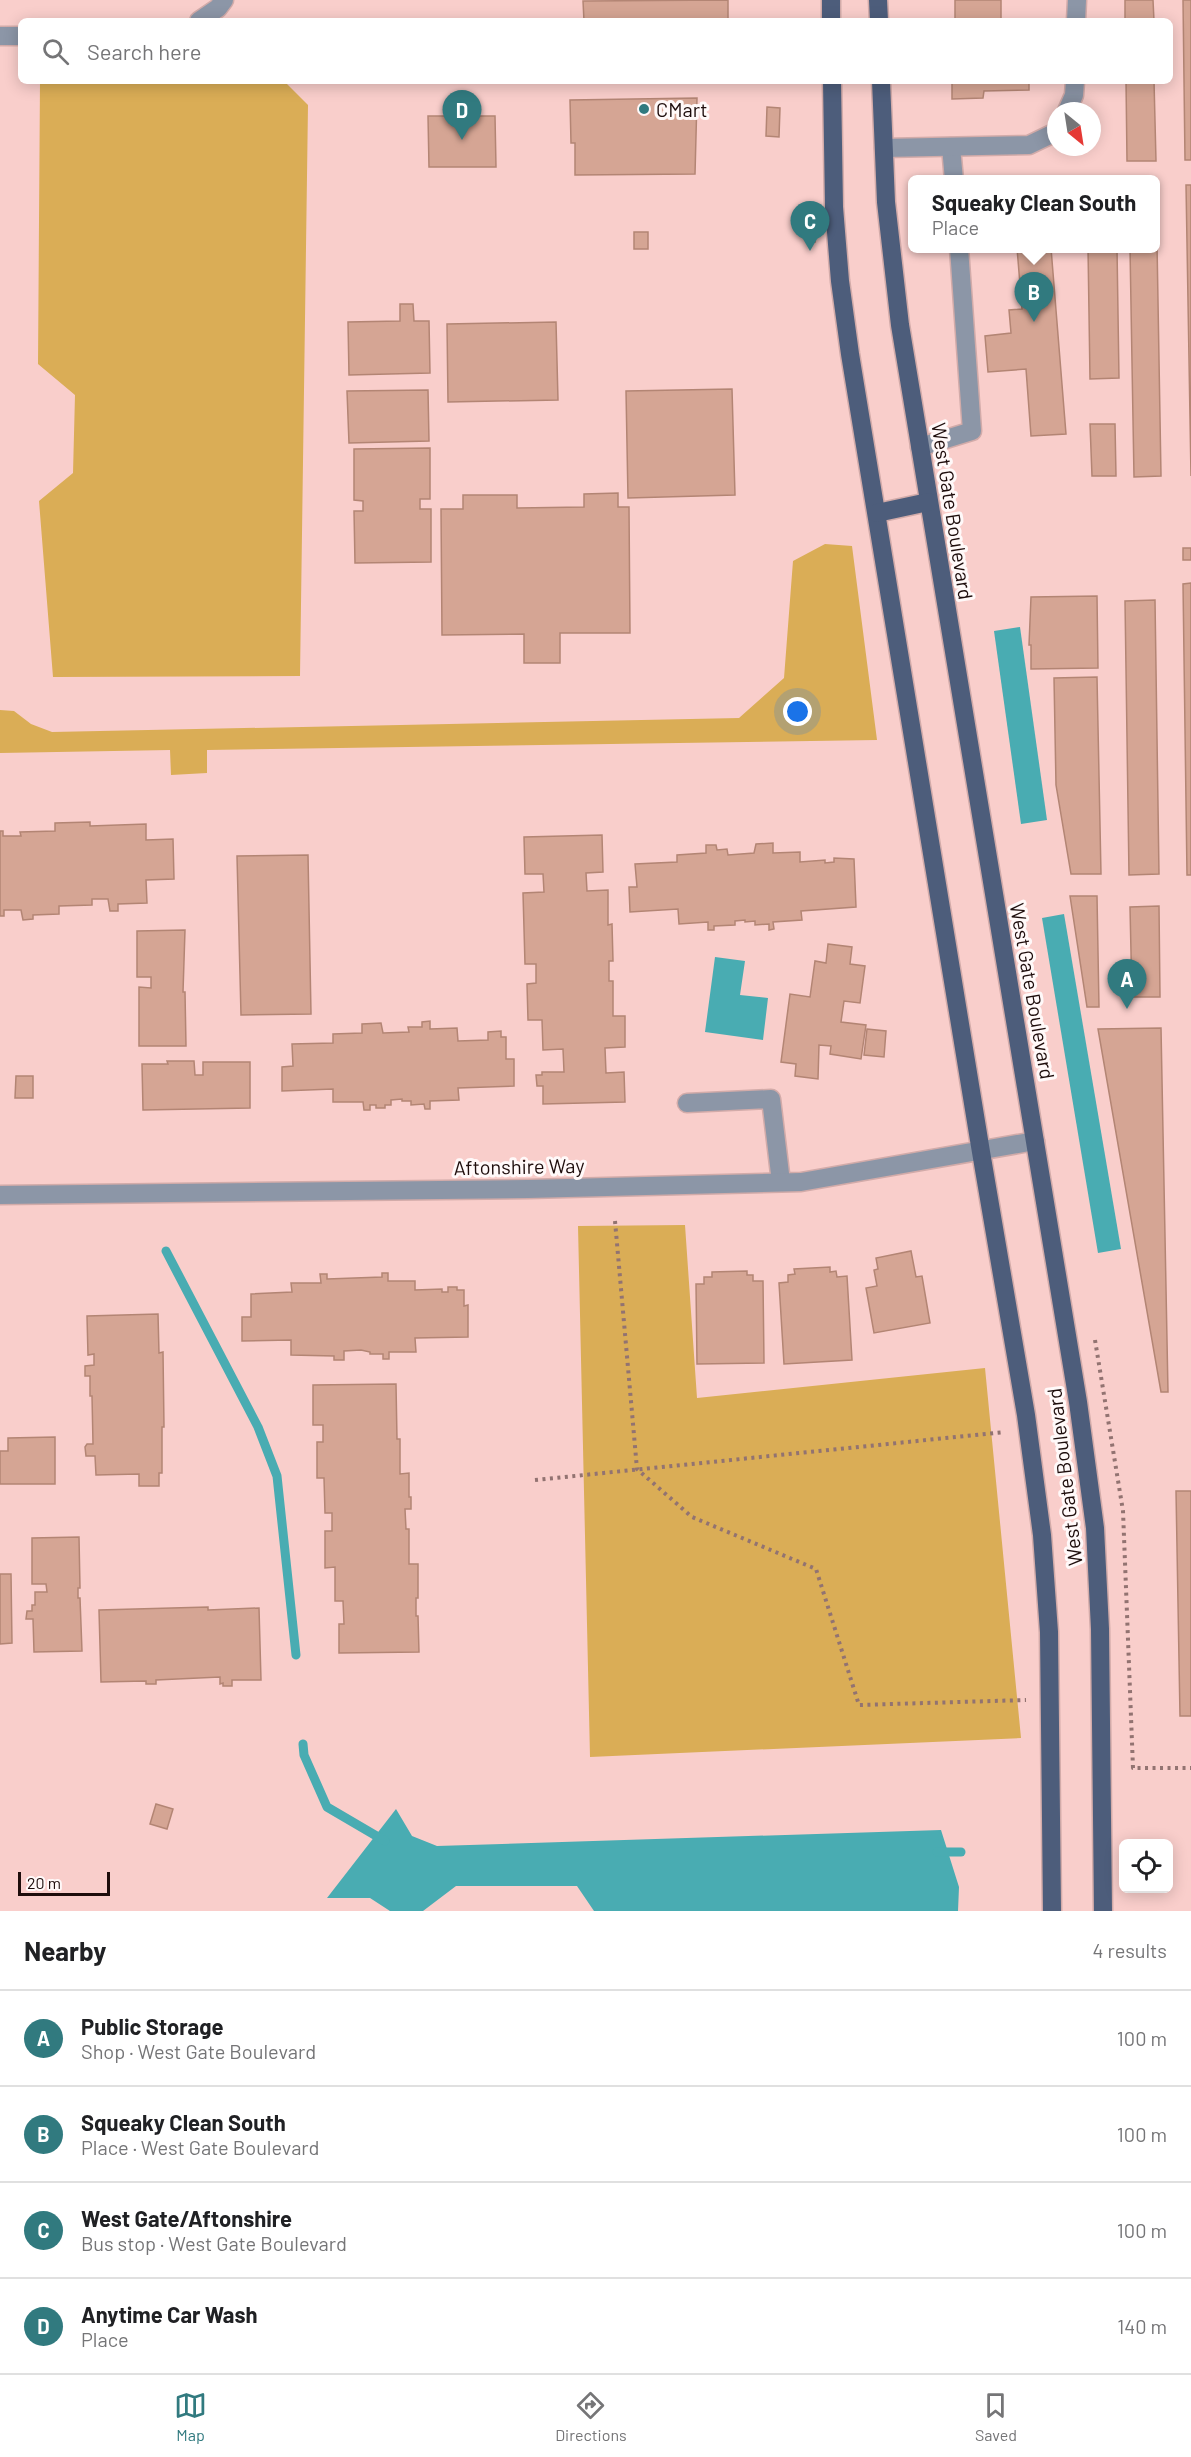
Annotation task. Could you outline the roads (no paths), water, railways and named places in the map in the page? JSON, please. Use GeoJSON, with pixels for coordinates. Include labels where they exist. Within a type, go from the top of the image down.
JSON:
{"type":"FeatureCollection","features":[{"type":"Feature","properties":{"kind":"main road"},"geometry":{"type":"LineString","coordinates":[[831,0],[831,18]]}},
{"type":"Feature","properties":{"kind":"main road"},"geometry":{"type":"LineString","coordinates":[[878,0],[879,18]]}},
{"type":"Feature","properties":{"kind":"main road","name":"West Gate Boulevard"},"geometry":{"type":"LineString","coordinates":[[832,84],[834,207],[840,281],[876,513],[1026,1415],[1042,1535],[1049,1632],[1052,1911]]}},
{"type":"Feature","properties":{"kind":"main road","name":"West Gate Boulevard"},"geometry":{"type":"LineString","coordinates":[[881,84],[893,276],[928,501],[1078,1402],[1095,1528],[1100,1629],[1103,1911]]}},
{"type":"Feature","properties":{"kind":"main road"},"geometry":{"type":"LineString","coordinates":[[876,513],[928,501]]}},
{"type":"Feature","properties":{"kind":"street"},"geometry":{"type":"LineString","coordinates":[[203,18],[218,8],[224,0]]}},
{"type":"Feature","properties":{"kind":"street"},"geometry":{"type":"LineString","coordinates":[[1076,18],[1077,0]]}},
{"type":"Feature","properties":{"kind":"street"},"geometry":{"type":"LineString","coordinates":[[0,36],[18,36]]}},
{"type":"Feature","properties":{"kind":"street"},"geometry":{"type":"LineString","coordinates":[[1071,102],[1074,95],[1074,84]]}},
{"type":"Feature","properties":{"kind":"street"},"geometry":{"type":"LineString","coordinates":[[884,148],[1029,145],[1047,136]]}},
{"type":"Feature","properties":{"kind":"street"},"geometry":{"type":"LineString","coordinates":[[951,147],[954,175]]}},
{"type":"Feature","properties":{"kind":"street"},"geometry":{"type":"LineString","coordinates":[[920,447],[972,431],[959,253]]}},
{"type":"Feature","properties":{"kind":"street"},"geometry":{"type":"LineString","coordinates":[[687,1103],[771,1099],[781,1182]]}},
{"type":"Feature","properties":{"kind":"street","name":"Aftonshire Way"},"geometry":{"type":"LineString","coordinates":[[0,1195],[528,1189],[801,1182],[1035,1141]]}},
{"type":"Feature","properties":{"kind":"water"},"geometry":{"type":"Polygon","coordinates":[[[1020,627],[1047,820],[1021,824],[994,631],[1020,627]]]}},
{"type":"Feature","properties":{"kind":"water"},"geometry":{"type":"Polygon","coordinates":[[[1064,914],[1121,1249],[1098,1253],[1042,918],[1064,914]]]}},
{"type":"Feature","properties":{"kind":"water"},"geometry":{"type":"Polygon","coordinates":[[[715,957],[745,961],[740,995],[768,998],[763,1040],[705,1032],[715,957]]]}},
{"type":"Feature","properties":{"kind":"water"},"geometry":{"type":"Polygon","coordinates":[[[396,1809],[412,1836],[437,1846],[941,1830],[959,1887],[958,1911],[594,1911],[577,1886],[456,1886],[423,1911],[390,1911],[370,1898],[327,1898],[396,1809]]]}},
{"type":"Feature","properties":{"kind":"waterway"},"geometry":{"type":"LineString","coordinates":[[166,1251],[258,1427],[277,1476],[296,1655]]}},
{"type":"Feature","properties":{"kind":"waterway"},"geometry":{"type":"LineString","coordinates":[[303,1744],[304,1755],[327,1807],[385,1841]]}},
{"type":"Feature","properties":{"kind":"waterway"},"geometry":{"type":"LineString","coordinates":[[937,1852],[961,1852]]}},
{"type":"Feature","properties":{"kind":"place","name":"CMart"},"geometry":{"type":"Point","coordinates":[644,109]}},
{"type":"Feature","properties":{"kind":"place","name":"Anytime Car Wash"},"geometry":{"type":"Point","coordinates":[462,140]}},
{"type":"Feature","properties":{"kind":"place","name":"West Gate/Aftonshire"},"geometry":{"type":"Point","coordinates":[810,251]}},
{"type":"Feature","properties":{"kind":"place","name":"Squeaky Clean South"},"geometry":{"type":"Point","coordinates":[1034,322]}},
{"type":"Feature","properties":{"kind":"place","name":"Public Storage"},"geometry":{"type":"Point","coordinates":[1127,1009]}}]}
